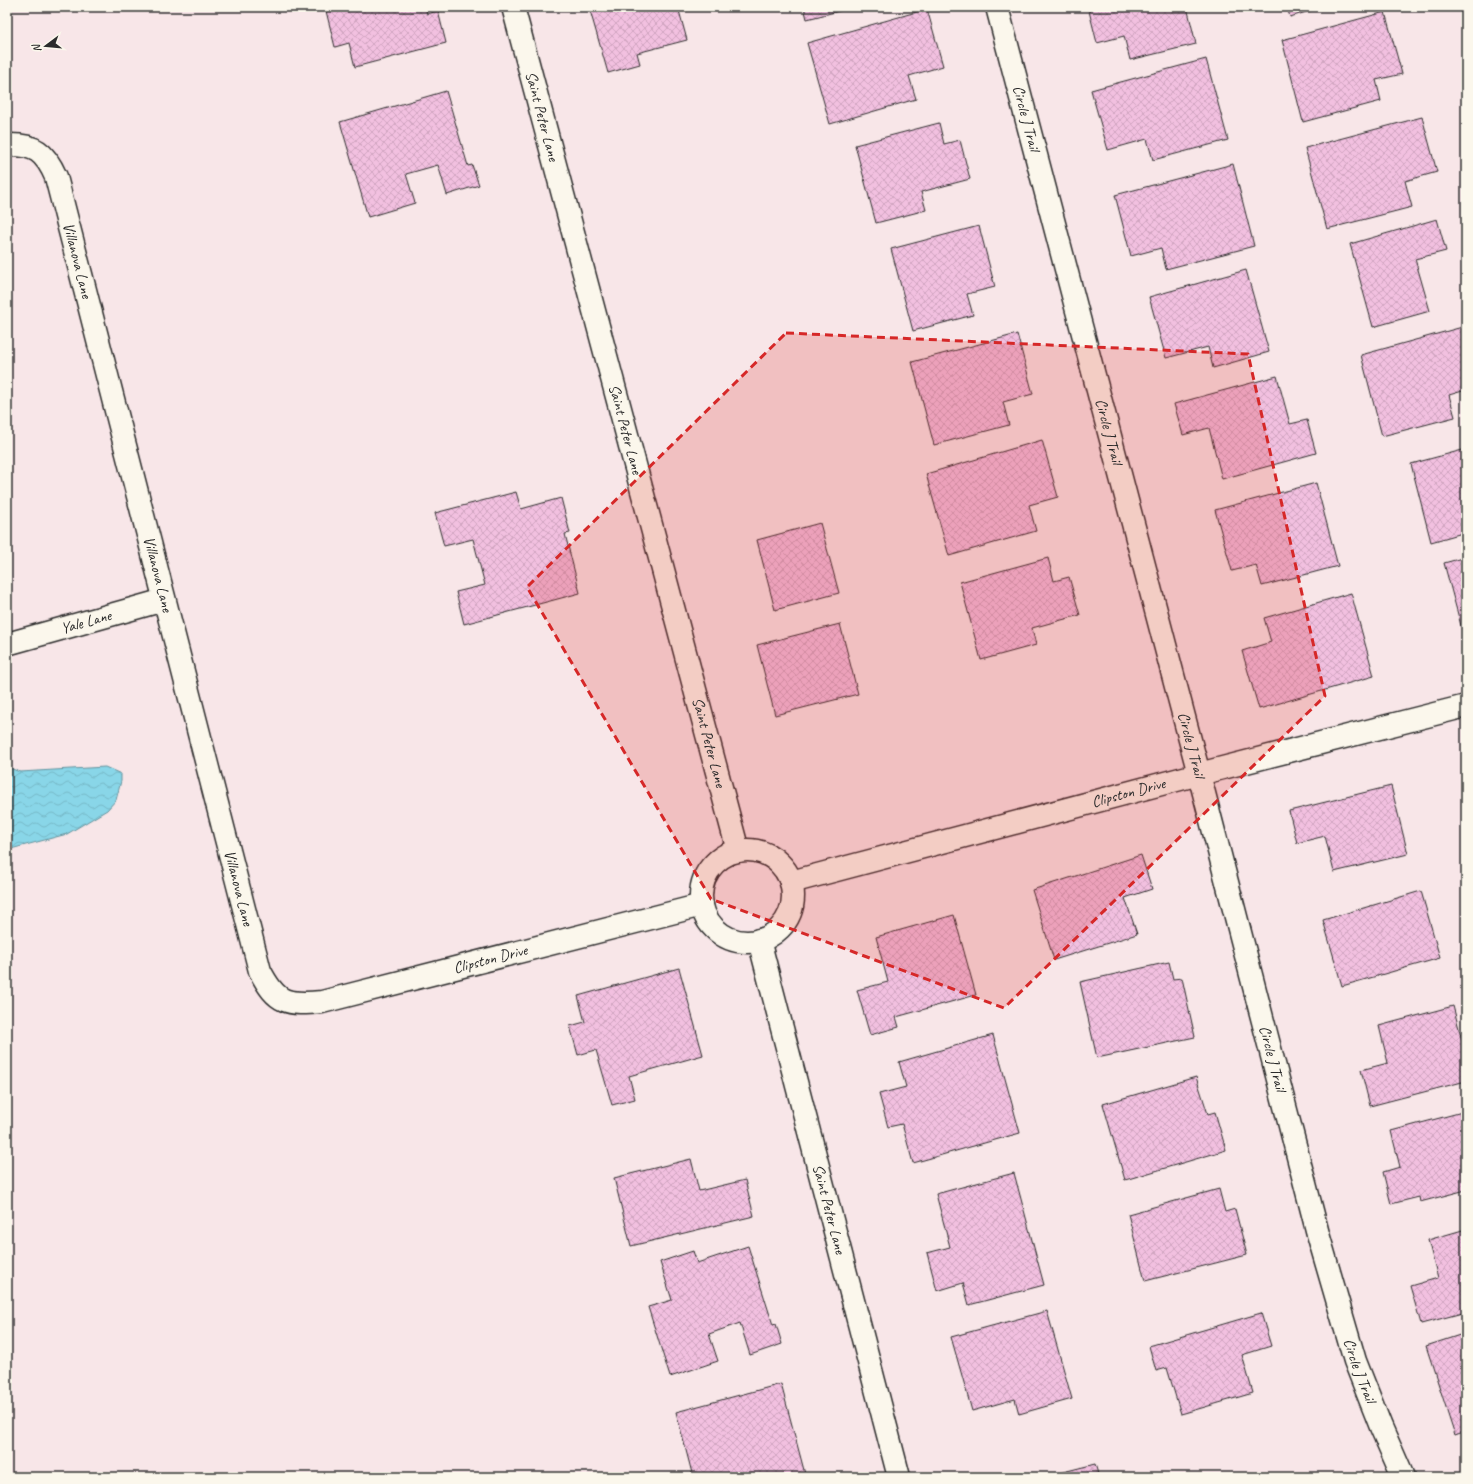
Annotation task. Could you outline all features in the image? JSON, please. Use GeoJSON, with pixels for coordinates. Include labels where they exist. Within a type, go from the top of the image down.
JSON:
{"type":"FeatureCollection","features":[{"type":"Feature","properties":{"kind":"street","name":"Saint Peter Lane"},"geometry":{"type":"LineString","coordinates":[[513,7],[738,851]]}},
{"type":"Feature","properties":{"kind":"street","name":"Circle J Trail"},"geometry":{"type":"LineString","coordinates":[[997,7],[1199,774],[1316,1226],[1355,1361],[1381,1427],[1403,1477]]}},
{"type":"Feature","properties":{"kind":"street","name":"Villanova Lane"},"geometry":{"type":"LineString","coordinates":[[7,145],[22,145],[37,150],[49,161],[56,177],[260,971],[268,988],[279,998]]}},
{"type":"Feature","properties":{"kind":"street","name":"Yale Lane"},"geometry":{"type":"LineString","coordinates":[[7,644],[164,600]]}},
{"type":"Feature","properties":{"kind":"street","name":"Clipston Drive"},"geometry":{"type":"LineString","coordinates":[[791,882],[1199,774],[1466,706]]}},
{"type":"Feature","properties":{"kind":"street"},"geometry":{"type":"LineString","coordinates":[[751,850],[764,853],[776,860],[785,870],[791,882],[793,894],[792,907],[787,918],[780,928],[770,936],[758,940],[746,942],[734,940],[723,935],[713,927],[706,917],[702,905],[701,893],[709,870],[716,861],[726,854],[751,850]]}},
{"type":"Feature","properties":{"kind":"street","name":"Clipston Drive"},"geometry":{"type":"LineString","coordinates":[[279,998],[300,1004],[322,1002],[702,905]]}},
{"type":"Feature","properties":{"kind":"street","name":"Saint Peter Lane"},"geometry":{"type":"LineString","coordinates":[[758,940],[899,1477]]}},
{"type":"Feature","properties":{"kind":"highlighted area"},"geometry":{"type":"Polygon","coordinates":[[[786,333],[1248,354],[1325,696],[1004,1008],[711,899],[527,587],[786,333]]]}},
{"type":"Feature","properties":{"kind":"water"},"geometry":{"type":"Polygon","coordinates":[[[7,767],[20,772],[105,767],[121,774],[121,781],[116,800],[107,810],[67,834],[7,850],[7,767]]]}},
{"type":"Feature","properties":{"kind":"building"},"geometry":{"type":"Polygon","coordinates":[[[325,7],[425,7],[427,14],[438,11],[446,43],[355,67],[349,43],[335,47],[325,7]]]}},
{"type":"Feature","properties":{"kind":"building"},"geometry":{"type":"Polygon","coordinates":[[[589,7],[678,7],[687,40],[637,53],[640,64],[608,73],[589,7]]]}},
{"type":"Feature","properties":{"kind":"building"},"geometry":{"type":"Polygon","coordinates":[[[804,7],[855,7],[807,19],[804,7]]]}},
{"type":"Feature","properties":{"kind":"building"},"geometry":{"type":"Polygon","coordinates":[[[1088,7],[1187,7],[1196,44],[1130,60],[1124,36],[1097,43],[1088,7]]]}},
{"type":"Feature","properties":{"kind":"building"},"geometry":{"type":"Polygon","coordinates":[[[1287,7],[1323,7],[1290,17],[1287,7]]]}},
{"type":"Feature","properties":{"kind":"building"},"geometry":{"type":"Polygon","coordinates":[[[927,9],[943,66],[909,76],[916,99],[830,124],[807,43],[927,9]]]}},
{"type":"Feature","properties":{"kind":"building"},"geometry":{"type":"Polygon","coordinates":[[[1385,12],[1402,74],[1376,80],[1381,101],[1303,122],[1282,40],[1385,12]]]}},
{"type":"Feature","properties":{"kind":"building"},"geometry":{"type":"Polygon","coordinates":[[[1206,59],[1228,140],[1153,160],[1147,139],[1108,150],[1091,90],[1206,59]]]}},
{"type":"Feature","properties":{"kind":"building"},"geometry":{"type":"Polygon","coordinates":[[[446,91],[468,166],[472,165],[479,185],[447,195],[438,165],[406,174],[415,203],[368,217],[340,122],[446,91]]]}},
{"type":"Feature","properties":{"kind":"building"},"geometry":{"type":"Polygon","coordinates":[[[1422,117],[1437,172],[1405,181],[1412,207],[1327,229],[1305,148],[1422,117]]]}},
{"type":"Feature","properties":{"kind":"building"},"geometry":{"type":"Polygon","coordinates":[[[939,123],[944,144],[960,140],[970,179],[921,192],[926,210],[876,223],[855,145],[939,123]]]}},
{"type":"Feature","properties":{"kind":"building"},"geometry":{"type":"Polygon","coordinates":[[[1233,164],[1254,246],[1166,269],[1161,248],[1131,256],[1115,195],[1233,164]]]}},
{"type":"Feature","properties":{"kind":"building"},"geometry":{"type":"Polygon","coordinates":[[[1437,219],[1446,251],[1415,259],[1430,311],[1373,327],[1350,244],[1437,219]]]}},
{"type":"Feature","properties":{"kind":"building"},"geometry":{"type":"Polygon","coordinates":[[[979,226],[995,287],[967,294],[973,315],[913,331],[891,249],[979,226]]]}},
{"type":"Feature","properties":{"kind":"building"},"geometry":{"type":"Polygon","coordinates":[[[1246,270],[1269,352],[1213,368],[1208,347],[1166,358],[1149,297],[1246,270]]]}},
{"type":"Feature","properties":{"kind":"building"},"geometry":{"type":"Polygon","coordinates":[[[1466,326],[1466,390],[1449,395],[1455,417],[1382,436],[1361,355],[1466,326]]]}},
{"type":"Feature","properties":{"kind":"building"},"geometry":{"type":"Polygon","coordinates":[[[1017,334],[1033,394],[1003,402],[1009,425],[934,445],[912,362],[1017,334]]]}},
{"type":"Feature","properties":{"kind":"building"},"geometry":{"type":"Polygon","coordinates":[[[1277,376],[1290,424],[1307,420],[1316,453],[1222,479],[1209,428],[1183,435],[1174,404],[1277,376]]]}},
{"type":"Feature","properties":{"kind":"building"},"geometry":{"type":"Polygon","coordinates":[[[1042,440],[1058,497],[1029,505],[1036,531],[949,556],[926,474],[1042,440]]]}},
{"type":"Feature","properties":{"kind":"building"},"geometry":{"type":"Polygon","coordinates":[[[1466,449],[1466,532],[1431,542],[1411,464],[1466,449]]]}},
{"type":"Feature","properties":{"kind":"building"},"geometry":{"type":"Polygon","coordinates":[[[1316,483],[1338,566],[1262,586],[1256,565],[1232,571],[1215,510],[1316,483]]]}},
{"type":"Feature","properties":{"kind":"building"},"geometry":{"type":"Polygon","coordinates":[[[516,492],[521,509],[561,498],[570,533],[565,534],[580,593],[464,624],[456,592],[485,585],[473,539],[444,546],[435,513],[516,492]]]}},
{"type":"Feature","properties":{"kind":"building"},"geometry":{"type":"Polygon","coordinates":[[[820,523],[839,593],[775,610],[757,540],[820,523]]]}},
{"type":"Feature","properties":{"kind":"building"},"geometry":{"type":"Polygon","coordinates":[[[1466,557],[1466,644],[1444,563],[1466,557]]]}},
{"type":"Feature","properties":{"kind":"building"},"geometry":{"type":"Polygon","coordinates":[[[1048,558],[1054,581],[1069,577],[1080,615],[1032,628],[1036,645],[981,660],[960,582],[1048,558]]]}},
{"type":"Feature","properties":{"kind":"building"},"geometry":{"type":"Polygon","coordinates":[[[1351,593],[1374,676],[1259,709],[1242,651],[1271,642],[1264,618],[1351,593]]]}},
{"type":"Feature","properties":{"kind":"building"},"geometry":{"type":"Polygon","coordinates":[[[840,624],[858,694],[775,715],[757,645],[840,624]]]}},
{"type":"Feature","properties":{"kind":"building"},"geometry":{"type":"Polygon","coordinates":[[[1391,786],[1408,854],[1334,872],[1325,836],[1297,843],[1289,811],[1391,786]]]}},
{"type":"Feature","properties":{"kind":"building"},"geometry":{"type":"Polygon","coordinates":[[[1141,855],[1152,889],[1125,898],[1137,934],[1054,960],[1032,890],[1141,855]]]}},
{"type":"Feature","properties":{"kind":"building"},"geometry":{"type":"Polygon","coordinates":[[[1421,891],[1440,958],[1342,986],[1323,920],[1421,891]]]}},
{"type":"Feature","properties":{"kind":"building"},"geometry":{"type":"Polygon","coordinates":[[[954,915],[976,995],[896,1017],[899,1027],[870,1035],[857,990],[888,982],[876,937],[954,915]]]}},
{"type":"Feature","properties":{"kind":"building"},"geometry":{"type":"Polygon","coordinates":[[[1169,962],[1173,979],[1182,978],[1195,1037],[1097,1058],[1080,982],[1169,962]]]}},
{"type":"Feature","properties":{"kind":"building"},"geometry":{"type":"Polygon","coordinates":[[[679,968],[703,1055],[629,1076],[635,1099],[612,1105],[596,1050],[578,1055],[570,1026],[585,1022],[578,996],[679,968]]]}},
{"type":"Feature","properties":{"kind":"building"},"geometry":{"type":"Polygon","coordinates":[[[1453,1006],[1466,1055],[1466,1081],[1370,1106],[1361,1070],[1388,1063],[1379,1026],[1453,1006]]]}},
{"type":"Feature","properties":{"kind":"building"},"geometry":{"type":"Polygon","coordinates":[[[993,1035],[1020,1133],[913,1163],[902,1124],[888,1127],[879,1094],[906,1087],[899,1062],[993,1035]]]}},
{"type":"Feature","properties":{"kind":"building"},"geometry":{"type":"Polygon","coordinates":[[[1196,1077],[1208,1114],[1215,1112],[1226,1150],[1125,1180],[1103,1104],[1196,1077]]]}},
{"type":"Feature","properties":{"kind":"building"},"geometry":{"type":"Polygon","coordinates":[[[1466,1111],[1466,1190],[1420,1202],[1419,1197],[1391,1204],[1383,1172],[1400,1167],[1391,1131],[1466,1111]]]}},
{"type":"Feature","properties":{"kind":"building"},"geometry":{"type":"Polygon","coordinates":[[[691,1159],[699,1191],[745,1180],[754,1216],[631,1246],[614,1178],[691,1159]]]}},
{"type":"Feature","properties":{"kind":"building"},"geometry":{"type":"Polygon","coordinates":[[[1014,1173],[1044,1285],[969,1305],[963,1283],[937,1291],[927,1253],[950,1247],[936,1194],[1014,1173]]]}},
{"type":"Feature","properties":{"kind":"building"},"geometry":{"type":"Polygon","coordinates":[[[1219,1189],[1225,1212],[1235,1209],[1247,1255],[1145,1281],[1128,1214],[1219,1189]]]}},
{"type":"Feature","properties":{"kind":"building"},"geometry":{"type":"Polygon","coordinates":[[[1466,1229],[1466,1312],[1421,1324],[1410,1286],[1438,1278],[1428,1240],[1466,1229]]]}},
{"type":"Feature","properties":{"kind":"building"},"geometry":{"type":"Polygon","coordinates":[[[748,1246],[773,1325],[776,1324],[782,1344],[750,1355],[740,1323],[709,1334],[718,1361],[670,1377],[648,1307],[672,1300],[660,1262],[693,1251],[697,1263],[748,1246]]]}},
{"type":"Feature","properties":{"kind":"building"},"geometry":{"type":"Polygon","coordinates":[[[1047,1311],[1072,1399],[1019,1414],[1015,1399],[972,1411],[951,1337],[1047,1311]]]}},
{"type":"Feature","properties":{"kind":"building"},"geometry":{"type":"Polygon","coordinates":[[[1261,1313],[1271,1346],[1242,1355],[1253,1393],[1181,1414],[1167,1368],[1156,1371],[1149,1346],[1261,1313]]]}},
{"type":"Feature","properties":{"kind":"building"},"geometry":{"type":"Polygon","coordinates":[[[1466,1333],[1466,1431],[1455,1435],[1426,1346],[1466,1333]]]}},
{"type":"Feature","properties":{"kind":"building"},"geometry":{"type":"Polygon","coordinates":[[[781,1384],[805,1474],[794,1477],[693,1477],[676,1412],[781,1384]]]}},
{"type":"Feature","properties":{"kind":"building"},"geometry":{"type":"Polygon","coordinates":[[[1095,1464],[1099,1477],[1043,1477],[1095,1464]]]}}]}
